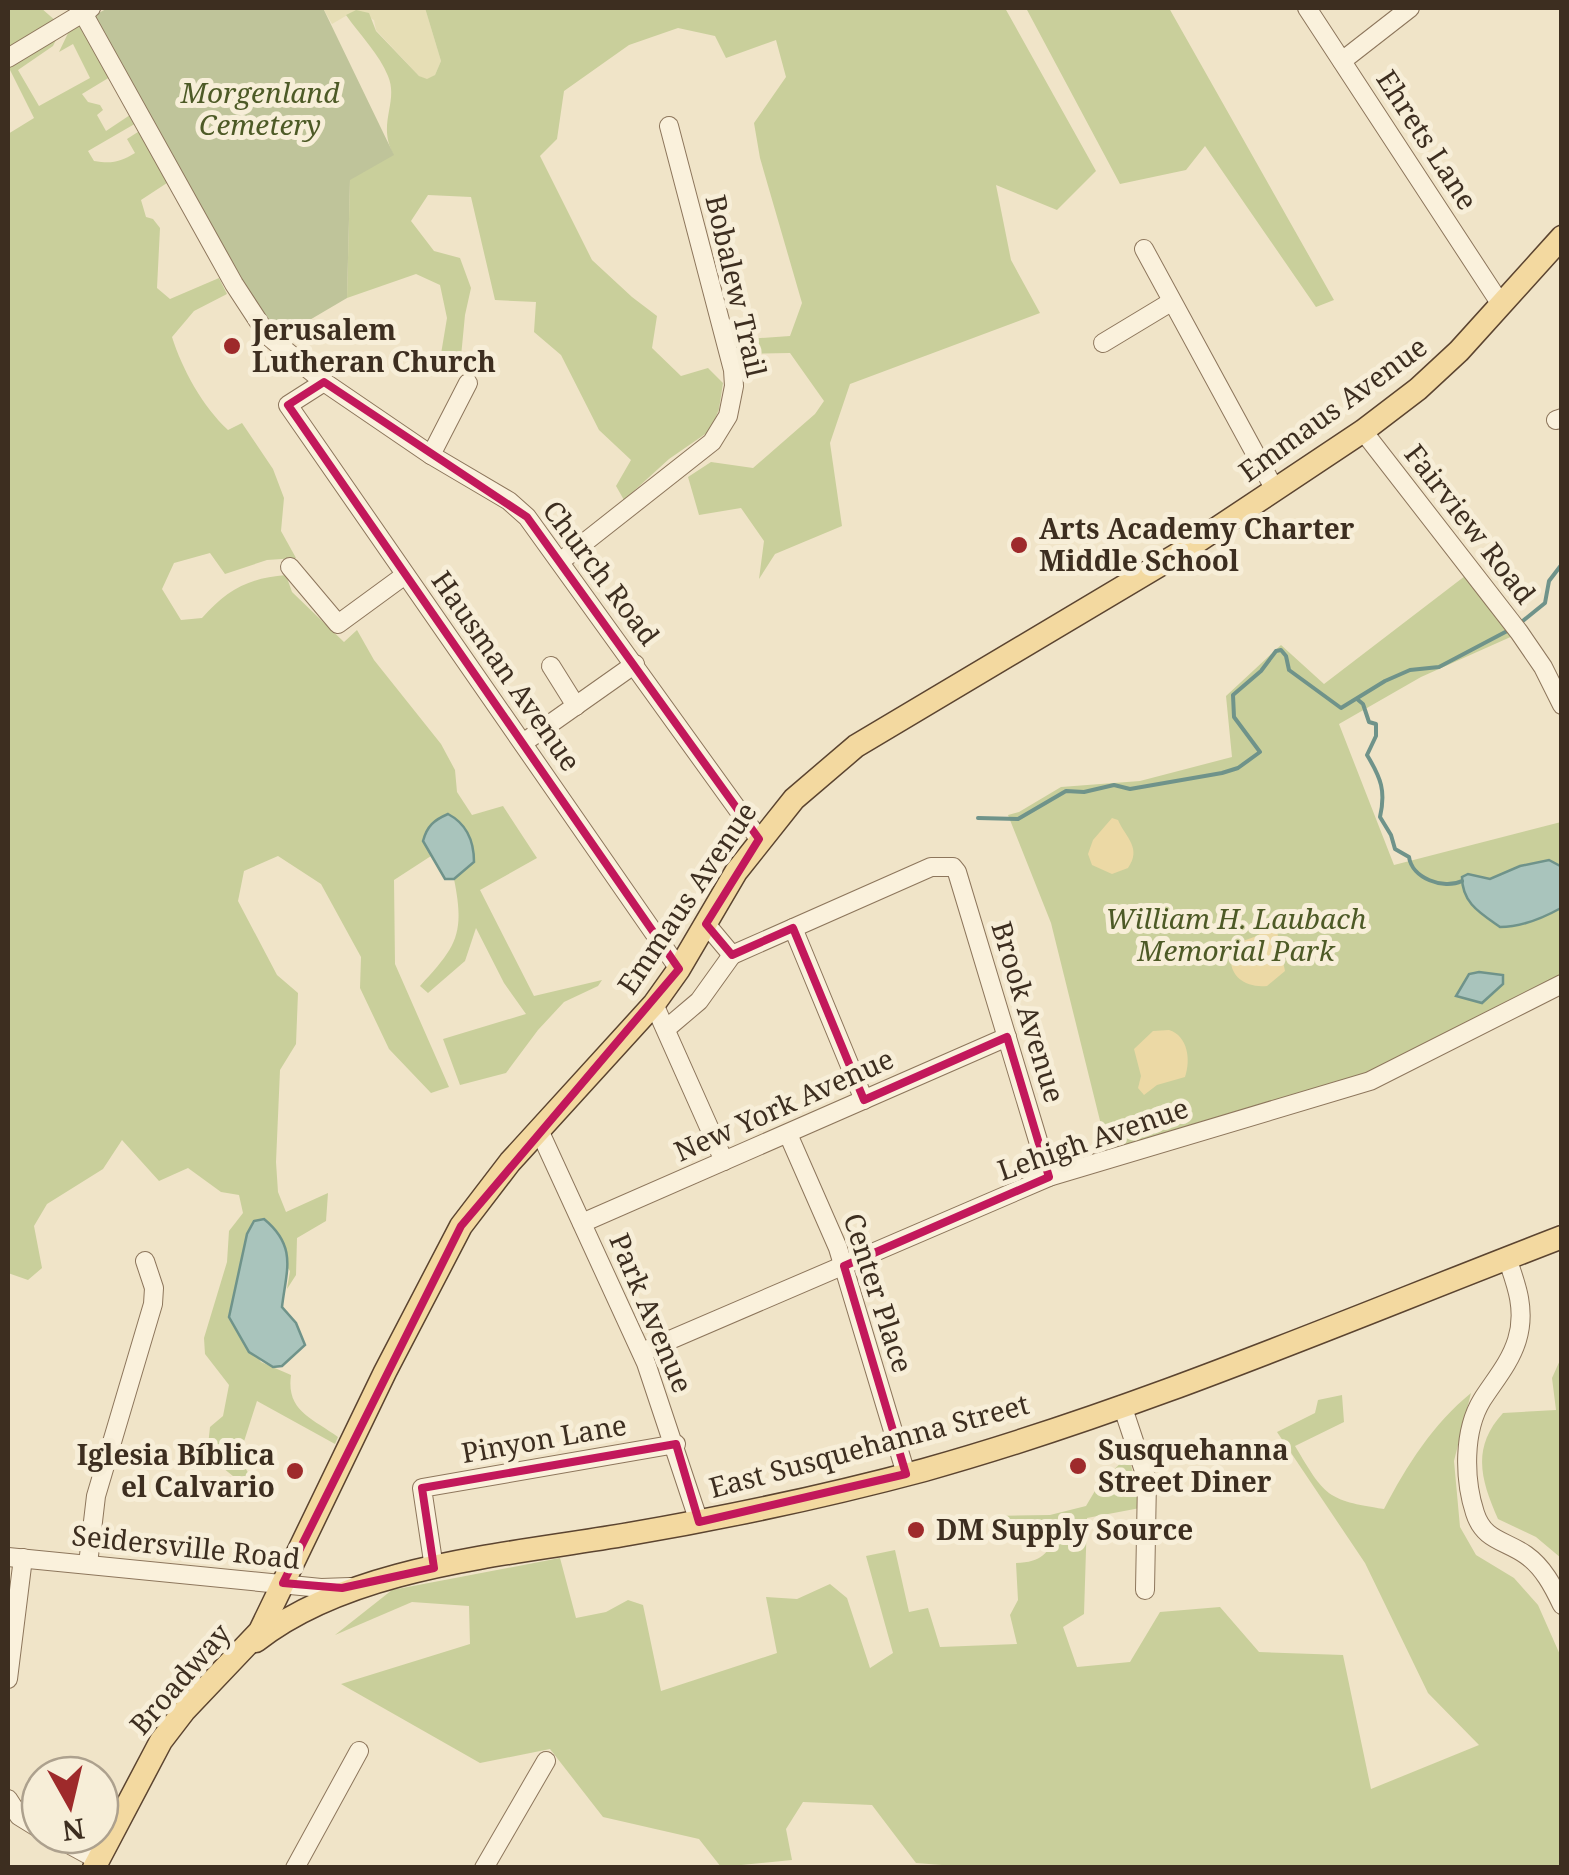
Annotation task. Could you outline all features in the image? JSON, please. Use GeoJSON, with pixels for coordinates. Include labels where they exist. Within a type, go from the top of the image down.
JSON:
{"type":"FeatureCollection","features":[{"type":"Feature","properties":{"kind":"main road","name":"Emmaus Avenue"},"geometry":{"type":"LineString","coordinates":[[283,1583],[445,1255],[484,1193],[654,1004],[760,839],[794,799],[856,746],[1180,553],[1362,431],[1432,377],[1562,237]]}},
{"type":"Feature","properties":{"kind":"main road","name":"East Susquehanna Street"},"geometry":{"type":"LineString","coordinates":[[242,1653],[307,1608],[358,1586],[434,1568],[698,1522],[906,1474],[1019,1441],[1122,1406],[1562,1237]]}},
{"type":"Feature","properties":{"kind":"main road","name":"Broadway"},"geometry":{"type":"LineString","coordinates":[[96,1864],[161,1741],[210,1682],[260,1631],[283,1583]]}},
{"type":"Feature","properties":{"kind":"street","name":"Ehrets Lane"},"geometry":{"type":"LineString","coordinates":[[1307,8],[1500,303]]}},
{"type":"Feature","properties":{"kind":"street"},"geometry":{"type":"LineString","coordinates":[[1342,61],[1410,8]]}},
{"type":"Feature","properties":{"kind":"street"},"geometry":{"type":"LineString","coordinates":[[8,58],[87,10]]}},
{"type":"Feature","properties":{"kind":"street","name":"Church Road"},"geometry":{"type":"LineString","coordinates":[[87,10],[257,320],[275,344],[431,455],[509,501],[537,528],[760,839]]}},
{"type":"Feature","properties":{"kind":"street","name":"Bobalew Trail"},"geometry":{"type":"LineString","coordinates":[[561,561],[712,442],[722,430],[733,401],[731,358],[669,126]]}},
{"type":"Feature","properties":{"kind":"street"},"geometry":{"type":"LineString","coordinates":[[1144,249],[1275,490]]}},
{"type":"Feature","properties":{"kind":"street"},"geometry":{"type":"LineString","coordinates":[[1103,343],[1171,302]]}},
{"type":"Feature","properties":{"kind":"street","name":"Hausman Avenue"},"geometry":{"type":"LineString","coordinates":[[324,382],[288,406],[680,969]]}},
{"type":"Feature","properties":{"kind":"street"},"geometry":{"type":"LineString","coordinates":[[431,455],[468,382]]}},
{"type":"Feature","properties":{"kind":"street","name":"Fairview Road"},"geometry":{"type":"LineString","coordinates":[[1362,431],[1515,627],[1543,667],[1562,705]]}},
{"type":"Feature","properties":{"kind":"street"},"geometry":{"type":"LineString","coordinates":[[290,566],[338,624],[405,575]]}},
{"type":"Feature","properties":{"kind":"street"},"geometry":{"type":"LineString","coordinates":[[522,743],[635,664]]}},
{"type":"Feature","properties":{"kind":"street"},"geometry":{"type":"LineString","coordinates":[[551,666],[576,706]]}},
{"type":"Feature","properties":{"kind":"street","name":"Brook Avenue"},"geometry":{"type":"LineString","coordinates":[[793,928],[931,867],[950,865],[958,872],[1049,1177]]}},
{"type":"Feature","properties":{"kind":"street"},"geometry":{"type":"LineString","coordinates":[[706,924],[732,955]]}},
{"type":"Feature","properties":{"kind":"street"},"geometry":{"type":"LineString","coordinates":[[666,1030],[699,1001],[732,955],[793,928],[864,1100]]}},
{"type":"Feature","properties":{"kind":"street","name":"Lehigh Avenue"},"geometry":{"type":"LineString","coordinates":[[642,1352],[1049,1177],[1370,1081],[1562,984]]}},
{"type":"Feature","properties":{"kind":"street"},"geometry":{"type":"LineString","coordinates":[[654,1004],[724,1161]]}},
{"type":"Feature","properties":{"kind":"street","name":"New York Avenue"},"geometry":{"type":"LineString","coordinates":[[582,1223],[1007,1037]]}},
{"type":"Feature","properties":{"kind":"street","name":"Park Avenue"},"geometry":{"type":"LineString","coordinates":[[539,1130],[642,1352],[676,1444],[698,1522]]}},
{"type":"Feature","properties":{"kind":"street","name":"Center Place"},"geometry":{"type":"LineString","coordinates":[[788,1134],[844,1266],[906,1474]]}},
{"type":"Feature","properties":{"kind":"street"},"geometry":{"type":"LineString","coordinates":[[1507,1258],[1520,1298],[1520,1323],[1509,1358],[1474,1414],[1468,1454],[1471,1494],[1484,1531],[1532,1560],[1562,1605]]}},
{"type":"Feature","properties":{"kind":"street"},"geometry":{"type":"LineString","coordinates":[[88,1564],[96,1496],[154,1304],[154,1288],[145,1262]]}},
{"type":"Feature","properties":{"kind":"street"},"geometry":{"type":"LineString","coordinates":[[1122,1406],[1147,1480],[1145,1590]]}},
{"type":"Feature","properties":{"kind":"street","name":"Pinyon Lane"},"geometry":{"type":"LineString","coordinates":[[434,1568],[422,1488],[676,1444]]}},
{"type":"Feature","properties":{"kind":"street"},"geometry":{"type":"LineString","coordinates":[[8,1679],[16,1558]]}},
{"type":"Feature","properties":{"kind":"street","name":"Seidersville Road"},"geometry":{"type":"LineString","coordinates":[[16,1558],[321,1588],[358,1586]]}},
{"type":"Feature","properties":{"kind":"street"},"geometry":{"type":"LineString","coordinates":[[295,1868],[359,1750]]}},
{"type":"Feature","properties":{"kind":"street"},"geometry":{"type":"LineString","coordinates":[[484,1868],[546,1761]]}},
{"type":"Feature","properties":{"kind":"highlighted area"},"geometry":{"type":"Polygon","coordinates":[[[324,382],[527,517],[759,839],[706,924],[732,955],[793,928],[864,1100],[1007,1037],[1049,1177],[844,1266],[906,1474],[699,1522],[676,1444],[422,1488],[434,1568],[342,1588],[283,1583],[461,1226],[679,969],[288,405],[324,382]]]}},
{"type":"Feature","properties":{"kind":"shaded area"},"geometry":{"type":"Polygon","coordinates":[[[323,8],[425,8],[441,61],[435,75],[427,80],[419,76],[376,30],[374,20],[356,10],[332,24],[323,8]]]}},
{"type":"Feature","properties":{"kind":"green space"},"geometry":{"type":"Polygon","coordinates":[[[8,8],[41,8],[57,22],[8,51],[8,8]]]}},
{"type":"Feature","properties":{"kind":"green space","name":"Morgenland Cemetery"},"geometry":{"type":"Polygon","coordinates":[[[108,8],[323,8],[394,155],[350,180],[347,298],[279,338],[241,281],[93,16],[108,8]]]}},
{"type":"Feature","properties":{"kind":"green space"},"geometry":{"type":"Polygon","coordinates":[[[425,8],[1005,8],[1096,171],[1057,210],[996,185],[1011,260],[1040,313],[850,384],[830,443],[842,526],[775,554],[759,579],[764,541],[741,508],[699,515],[688,477],[711,462],[753,468],[815,414],[824,401],[790,353],[739,354],[734,340],[790,336],[802,303],[760,158],[754,123],[786,77],[776,40],[726,58],[715,36],[678,28],[629,45],[564,91],[557,139],[540,156],[592,260],[657,316],[652,348],[681,376],[708,368],[723,383],[711,430],[669,459],[624,500],[616,486],[631,460],[599,430],[561,355],[534,332],[536,302],[495,300],[471,197],[428,195],[411,221],[434,251],[460,258],[471,288],[460,367],[439,366],[447,318],[440,285],[416,274],[347,298],[350,179],[393,154],[387,132],[391,95],[388,76],[346,15],[356,10],[369,13],[376,31],[419,76],[427,79],[435,75],[441,61],[425,8]]]}},
{"type":"Feature","properties":{"kind":"green space"},"geometry":{"type":"Polygon","coordinates":[[[1026,8],[1169,8],[1334,300],[1316,307],[1205,146],[1186,170],[1120,184],[1026,8]]]}},
{"type":"Feature","properties":{"kind":"green space"},"geometry":{"type":"Polygon","coordinates":[[[82,27],[110,77],[82,94],[88,102],[100,105],[103,110],[97,115],[106,131],[133,113],[138,122],[88,151],[94,161],[116,162],[135,153],[127,139],[141,130],[170,181],[141,200],[146,217],[160,228],[157,288],[170,299],[219,278],[227,294],[194,311],[172,337],[181,362],[210,410],[228,430],[242,423],[273,469],[284,498],[281,531],[296,558],[267,560],[225,574],[210,553],[174,563],[162,589],[181,620],[202,618],[239,587],[286,575],[292,592],[344,642],[357,630],[374,660],[441,744],[455,770],[457,792],[472,815],[503,806],[537,858],[480,890],[534,996],[602,980],[598,986],[564,1002],[506,1073],[460,1085],[443,1039],[526,1014],[504,983],[476,928],[465,961],[428,993],[420,986],[455,938],[459,913],[454,879],[470,865],[423,840],[431,856],[394,880],[395,964],[449,1087],[431,1093],[389,1049],[360,988],[361,957],[321,884],[278,856],[244,871],[238,901],[277,975],[298,993],[296,1044],[280,1070],[278,1192],[286,1212],[328,1193],[326,1221],[297,1238],[296,1275],[287,1289],[290,1271],[254,1221],[247,1234],[229,1317],[261,1362],[291,1375],[293,1397],[303,1412],[338,1437],[335,1444],[257,1401],[239,1457],[254,1483],[249,1489],[207,1455],[210,1427],[223,1416],[229,1385],[205,1354],[204,1338],[227,1262],[229,1231],[243,1213],[239,1195],[221,1192],[188,1168],[159,1181],[122,1140],[103,1169],[47,1204],[34,1226],[42,1268],[28,1280],[8,1273],[8,134],[34,118],[8,66],[57,38],[53,46],[18,70],[39,106],[90,78],[73,44],[59,52],[70,29],[82,27]]]}},
{"type":"Feature","properties":{"kind":"green space","name":"William H. Laubach Memorial Park"},"geometry":{"type":"Polygon","coordinates":[[[1465,576],[1515,635],[1421,677],[1339,724],[1394,865],[1561,822],[1561,979],[1362,1080],[1108,1153],[1051,923],[1008,815],[1061,787],[1140,781],[1232,757],[1226,696],[1281,645],[1324,684],[1465,576]]]}},
{"type":"Feature","properties":{"kind":"green space"},"geometry":{"type":"Polygon","coordinates":[[[1561,1358],[1561,1558],[1536,1537],[1498,1519],[1482,1464],[1486,1439],[1503,1413],[1556,1410],[1552,1378],[1561,1358]]]}},
{"type":"Feature","properties":{"kind":"green space"},"geometry":{"type":"Polygon","coordinates":[[[1471,1393],[1454,1461],[1460,1527],[1476,1555],[1514,1578],[1538,1605],[1561,1657],[1561,1867],[968,1867],[916,1863],[872,1805],[803,1802],[786,1829],[792,1860],[721,1867],[699,1839],[603,1817],[550,1749],[480,1763],[341,1684],[470,1644],[469,1606],[412,1602],[335,1635],[392,1590],[560,1558],[576,1618],[606,1612],[628,1600],[643,1605],[661,1691],[777,1653],[766,1597],[797,1599],[830,1584],[847,1598],[870,1668],[893,1653],[866,1556],[895,1550],[909,1612],[928,1608],[940,1647],[1017,1644],[1010,1615],[1018,1600],[1016,1563],[1043,1555],[1058,1531],[1015,1541],[994,1516],[1050,1515],[1086,1506],[1099,1484],[1129,1455],[1140,1508],[1087,1518],[1084,1614],[1063,1627],[1077,1667],[1130,1662],[1160,1612],[1220,1607],[1259,1652],[1343,1655],[1371,1789],[1479,1745],[1428,1693],[1365,1563],[1277,1432],[1315,1413],[1318,1400],[1342,1395],[1344,1422],[1295,1446],[1329,1493],[1384,1509],[1422,1446],[1471,1393]]]}},
{"type":"Feature","properties":{"kind":"sand"},"geometry":{"type":"Polygon","coordinates":[[[1112,818],[1118,820],[1133,855],[1128,868],[1112,874],[1092,865],[1088,854],[1093,840],[1112,818]]]}},
{"type":"Feature","properties":{"kind":"sand"},"geometry":{"type":"Polygon","coordinates":[[[1268,927],[1277,931],[1285,971],[1267,986],[1248,984],[1232,968],[1233,952],[1237,943],[1268,927]]]}},
{"type":"Feature","properties":{"kind":"sand"},"geometry":{"type":"Polygon","coordinates":[[[1169,1030],[1180,1037],[1186,1049],[1185,1077],[1157,1085],[1144,1095],[1138,1088],[1141,1076],[1134,1049],[1153,1031],[1169,1030]]]}},
{"type":"Feature","properties":{"kind":"water"},"geometry":{"type":"Polygon","coordinates":[[[448,814],[465,828],[474,855],[474,862],[454,879],[445,879],[423,841],[432,824],[448,814]]]}},
{"type":"Feature","properties":{"kind":"water"},"geometry":{"type":"Polygon","coordinates":[[[1549,860],[1562,867],[1561,908],[1539,918],[1500,927],[1465,894],[1462,877],[1468,874],[1490,879],[1520,866],[1549,860]]]}},
{"type":"Feature","properties":{"kind":"water"},"geometry":{"type":"Polygon","coordinates":[[[1469,974],[1503,975],[1503,984],[1482,1003],[1456,996],[1469,974]]]}},
{"type":"Feature","properties":{"kind":"water"},"geometry":{"type":"Polygon","coordinates":[[[264,1219],[275,1229],[286,1250],[282,1307],[296,1323],[305,1345],[282,1366],[273,1367],[249,1352],[229,1317],[247,1234],[254,1221],[264,1219]]]}},
{"type":"Feature","properties":{"kind":"waterway"},"geometry":{"type":"LineString","coordinates":[[1519,624],[1545,603],[1549,581],[1562,564]]}},
{"type":"Feature","properties":{"kind":"waterway"},"geometry":{"type":"LineString","coordinates":[[978,818],[1018,819],[1066,791],[1084,792],[1114,785],[1130,789],[1238,768],[1260,752],[1234,717],[1233,695],[1261,671],[1276,651],[1281,650],[1286,656],[1289,670],[1341,708],[1385,681],[1410,670],[1439,667],[1511,629]]}},
{"type":"Feature","properties":{"kind":"waterway"},"geometry":{"type":"LineString","coordinates":[[1357,699],[1363,704],[1369,722],[1376,724],[1376,736],[1367,755],[1381,785],[1380,817],[1395,849],[1409,857],[1416,871],[1430,880],[1446,884],[1462,881]]}},
{"type":"Feature","properties":{"kind":"place","name":"Jerusalem Lutheran Church"},"geometry":{"type":"Point","coordinates":[232,346]}},
{"type":"Feature","properties":{"kind":"place","name":"Arts Academy Charter Middle School"},"geometry":{"type":"Point","coordinates":[1019,545]}},
{"type":"Feature","properties":{"kind":"place","name":"Susquehanna Street Diner"},"geometry":{"type":"Point","coordinates":[1078,1466]}},
{"type":"Feature","properties":{"kind":"place","name":"Iglesia Bíblica el Calvario"},"geometry":{"type":"Point","coordinates":[295,1471]}},
{"type":"Feature","properties":{"kind":"place","name":"DM Supply Source"},"geometry":{"type":"Point","coordinates":[916,1530]}}]}
